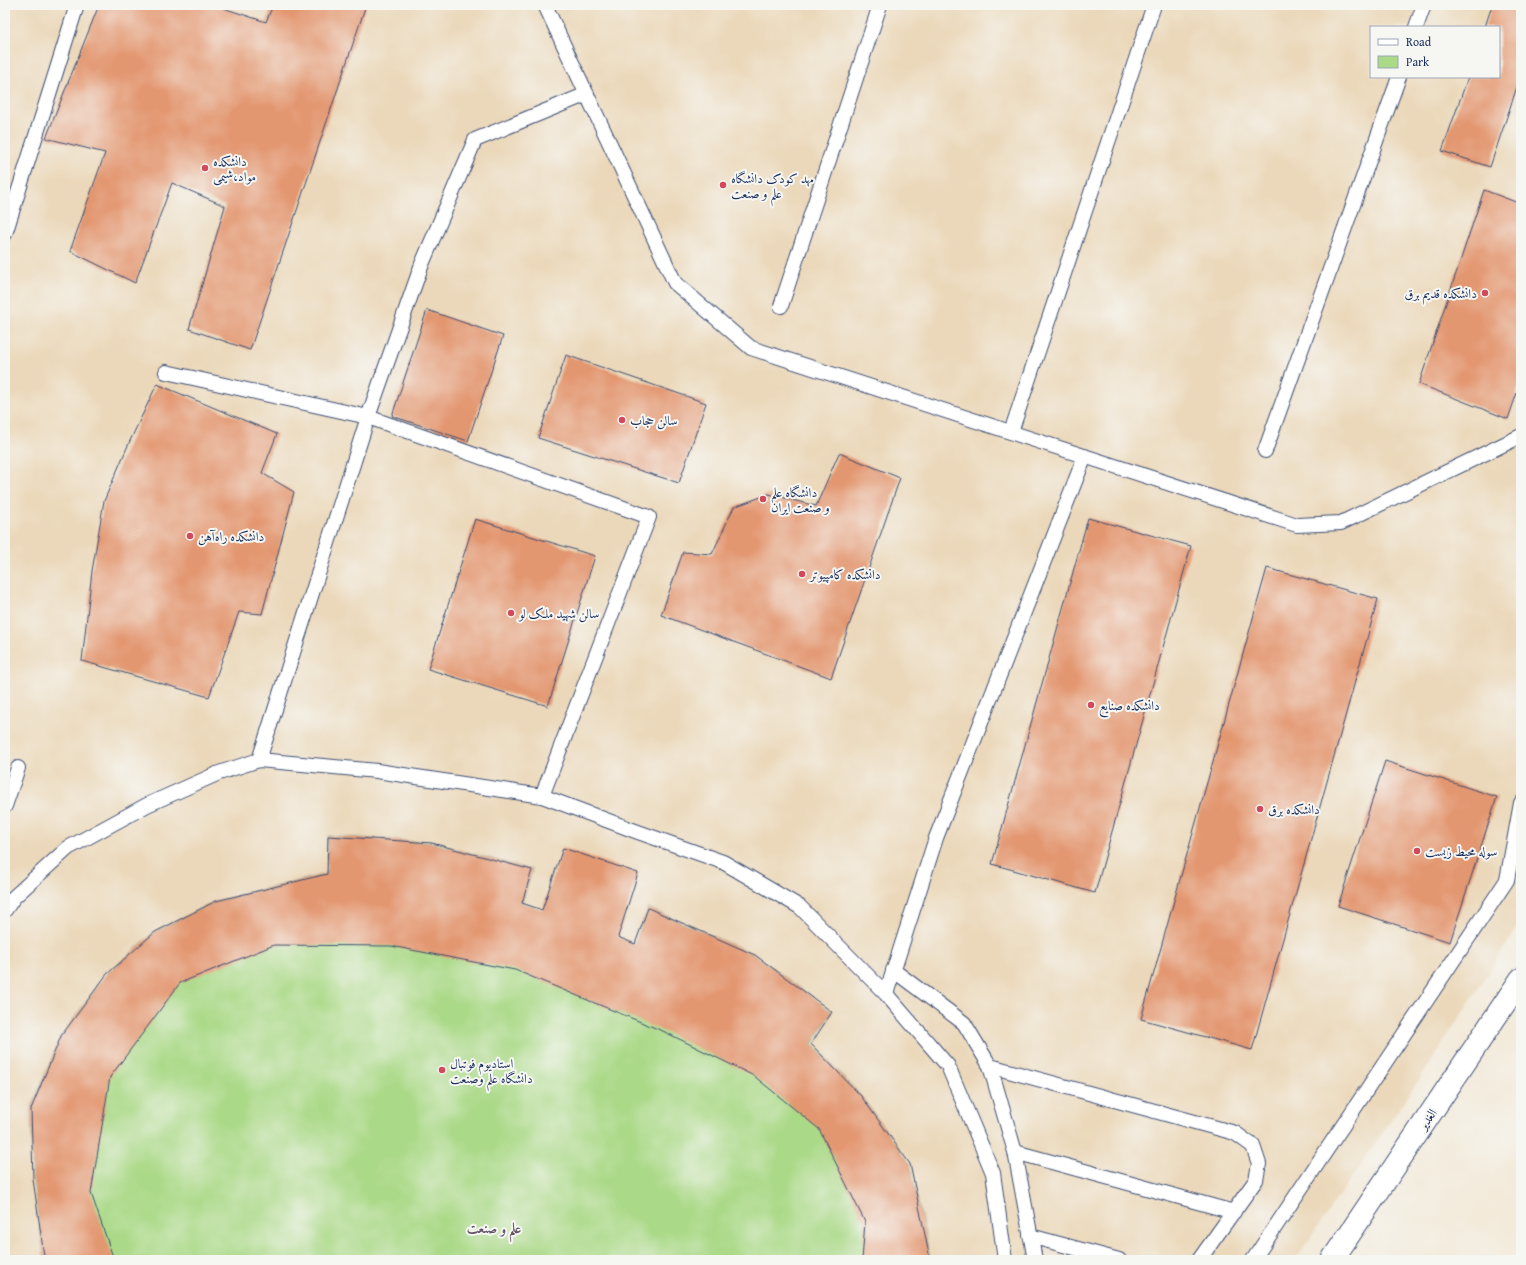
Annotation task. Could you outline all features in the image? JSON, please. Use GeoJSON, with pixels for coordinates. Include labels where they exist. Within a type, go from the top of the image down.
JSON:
{"type":"FeatureCollection","features":[{"type":"Feature","properties":{"kind":"main road","name":"الغدیر"},"geometry":{"type":"LineString","coordinates":[[1332,1260],[1521,979]]}},
{"type":"Feature","properties":{"kind":"lane"},"geometry":{"type":"LineString","coordinates":[[5,234],[77,5]]}},
{"type":"Feature","properties":{"kind":"lane"},"geometry":{"type":"LineString","coordinates":[[545,5],[675,283],[752,348],[1297,525],[1341,523],[1521,436]]}},
{"type":"Feature","properties":{"kind":"lane"},"geometry":{"type":"LineString","coordinates":[[781,306],[880,5]]}},
{"type":"Feature","properties":{"kind":"lane"},"geometry":{"type":"LineString","coordinates":[[1011,432],[1154,5]]}},
{"type":"Feature","properties":{"kind":"lane"},"geometry":{"type":"LineString","coordinates":[[1416,26],[1424,5]]}},
{"type":"Feature","properties":{"kind":"lane"},"geometry":{"type":"LineString","coordinates":[[1266,451],[1398,78]]}},
{"type":"Feature","properties":{"kind":"lane"},"geometry":{"type":"LineString","coordinates":[[259,760],[368,417],[422,264],[476,140],[586,94]]}},
{"type":"Feature","properties":{"kind":"lane"},"geometry":{"type":"LineString","coordinates":[[166,372],[368,417],[649,517],[542,796]]}},
{"type":"Feature","properties":{"kind":"lane"},"geometry":{"type":"LineString","coordinates":[[886,994],[936,838],[1085,456]]}},
{"type":"Feature","properties":{"kind":"lane"},"geometry":{"type":"LineString","coordinates":[[5,910],[14,897],[68,848],[147,805],[219,773],[259,760],[377,771],[542,796],[723,862],[800,907],[886,994],[948,1066],[993,1173],[1005,1260]]}},
{"type":"Feature","properties":{"kind":"lane"},"geometry":{"type":"LineString","coordinates":[[5,806],[18,768]]}},
{"type":"Feature","properties":{"kind":"lane"},"geometry":{"type":"LineString","coordinates":[[1253,1260],[1507,880],[1521,803]]}},
{"type":"Feature","properties":{"kind":"lane"},"geometry":{"type":"LineString","coordinates":[[893,970],[964,1023],[990,1066],[1015,1152],[1035,1260]]}},
{"type":"Feature","properties":{"kind":"lane"},"geometry":{"type":"LineString","coordinates":[[990,1066],[1235,1133],[1253,1146],[1259,1164],[1256,1180],[1199,1260]]}},
{"type":"Feature","properties":{"kind":"lane"},"geometry":{"type":"LineString","coordinates":[[1015,1152],[1234,1212]]}},
{"type":"Feature","properties":{"kind":"lane"},"geometry":{"type":"LineString","coordinates":[[1030,1236],[1119,1260]]}},
{"type":"Feature","properties":{"kind":"shaded area","name":"دانشگاه علم و صنعت ایران"},"geometry":{"type":"Polygon","coordinates":[[[13,5],[1521,5],[1521,922],[1427,1068],[1295,1260],[5,1260],[5,29],[13,5]]]}},
{"type":"Feature","properties":{"kind":"green space","name":"استادیوم فوتبال دانشگاه علم وصنعت"},"geometry":{"type":"Polygon","coordinates":[[[328,836],[432,843],[532,870],[522,903],[635,944],[648,908],[755,955],[832,1012],[812,1044],[861,1096],[910,1164],[929,1254],[928,1260],[46,1260],[44,1256],[33,1179],[31,1109],[61,1036],[107,974],[155,932],[216,901],[327,874],[328,836]]]}},
{"type":"Feature","properties":{"kind":"building","name":"دانشکده مواد،شیمی"},"geometry":{"type":"Polygon","coordinates":[[[99,5],[214,5],[266,22],[273,5],[366,5],[250,350],[189,329],[225,206],[172,183],[135,283],[70,251],[105,153],[46,138],[99,5]]]}},
{"type":"Feature","properties":{"kind":"building"},"geometry":{"type":"Polygon","coordinates":[[[1492,5],[1521,5],[1521,75],[1490,167],[1442,151],[1468,78],[1500,78],[1500,26],[1485,26],[1492,5]]]}},
{"type":"Feature","properties":{"kind":"building","name":"دانشکده قدیم برق"},"geometry":{"type":"Polygon","coordinates":[[[1484,190],[1521,204],[1521,381],[1508,419],[1419,384],[1484,190]]]}},
{"type":"Feature","properties":{"kind":"building"},"geometry":{"type":"Polygon","coordinates":[[[427,310],[503,336],[468,441],[392,416],[427,310]]]}},
{"type":"Feature","properties":{"kind":"building","name":"سالن حجاب"},"geometry":{"type":"Polygon","coordinates":[[[566,355],[706,403],[679,483],[538,438],[566,355]]]}},
{"type":"Feature","properties":{"kind":"building","name":"دانشکده راه‌آهن"},"geometry":{"type":"Polygon","coordinates":[[[157,384],[277,434],[262,473],[294,492],[262,614],[239,612],[209,697],[82,661],[92,571],[104,501],[157,384]]]}},
{"type":"Feature","properties":{"kind":"building","name":"دانشکده کامپیوتر"},"geometry":{"type":"Polygon","coordinates":[[[839,453],[900,478],[831,678],[661,615],[683,552],[712,554],[734,507],[769,494],[816,506],[839,453]]]}},
{"type":"Feature","properties":{"kind":"building","name":"دانشکده صنایع"},"geometry":{"type":"Polygon","coordinates":[[[1088,518],[1191,546],[1095,893],[992,864],[1088,518]]]}},
{"type":"Feature","properties":{"kind":"building","name":"سالن شهید ملک لو"},"geometry":{"type":"Polygon","coordinates":[[[475,519],[595,556],[548,706],[428,669],[475,519]]]}},
{"type":"Feature","properties":{"kind":"building","name":"دانشکده برق"},"geometry":{"type":"Polygon","coordinates":[[[1267,568],[1378,599],[1252,1050],[1141,1019],[1267,568]]]}},
{"type":"Feature","properties":{"kind":"building","name":"سوله محیط زیست"},"geometry":{"type":"Polygon","coordinates":[[[1385,761],[1497,797],[1450,942],[1338,906],[1385,761]]]}},
{"type":"Feature","properties":{"kind":"building"},"geometry":{"type":"Polygon","coordinates":[[[328,836],[432,843],[532,870],[522,903],[542,910],[563,848],[638,873],[618,937],[635,944],[648,908],[755,955],[832,1012],[811,1044],[861,1096],[910,1164],[929,1254],[928,1260],[862,1260],[865,1222],[819,1129],[754,1076],[665,1032],[515,970],[391,946],[274,945],[180,983],[110,1077],[91,1193],[114,1260],[46,1260],[44,1256],[33,1179],[31,1109],[61,1036],[107,974],[155,932],[216,901],[327,874],[328,836]]]}},
{"type":"Feature","properties":{"kind":"place","name":"دانشکده مواد،شیمی"},"geometry":{"type":"Point","coordinates":[205,168]}},
{"type":"Feature","properties":{"kind":"place","name":"مهد کودک دانشگاه علم و صنعت"},"geometry":{"type":"Point","coordinates":[723,185]}},
{"type":"Feature","properties":{"kind":"place","name":"دانشکده قدیم برق"},"geometry":{"type":"Point","coordinates":[1485,293]}},
{"type":"Feature","properties":{"kind":"place","name":"سالن حجاب"},"geometry":{"type":"Point","coordinates":[622,420]}},
{"type":"Feature","properties":{"kind":"place","name":"دانشگاه علم و صنعت ایران"},"geometry":{"type":"Point","coordinates":[763,499]}},
{"type":"Feature","properties":{"kind":"place","name":"دانشکده راه‌آهن"},"geometry":{"type":"Point","coordinates":[190,536]}},
{"type":"Feature","properties":{"kind":"place","name":"دانشکده کامپیوتر"},"geometry":{"type":"Point","coordinates":[802,574]}},
{"type":"Feature","properties":{"kind":"place","name":"سالن شهید ملک لو"},"geometry":{"type":"Point","coordinates":[511,613]}},
{"type":"Feature","properties":{"kind":"place","name":"دانشکده صنایع"},"geometry":{"type":"Point","coordinates":[1091,705]}},
{"type":"Feature","properties":{"kind":"place","name":"دانشکده برق"},"geometry":{"type":"Point","coordinates":[1260,809]}},
{"type":"Feature","properties":{"kind":"place","name":"سوله محیط زیست"},"geometry":{"type":"Point","coordinates":[1417,851]}},
{"type":"Feature","properties":{"kind":"place","name":"استادیوم فوتبال دانشگاه علم وصنعت"},"geometry":{"type":"Point","coordinates":[442,1070]}},
{"type":"Feature","properties":{"kind":"district","name":"علم و صنعت"},"geometry":{"type":"Point","coordinates":[494,1228]}}]}
